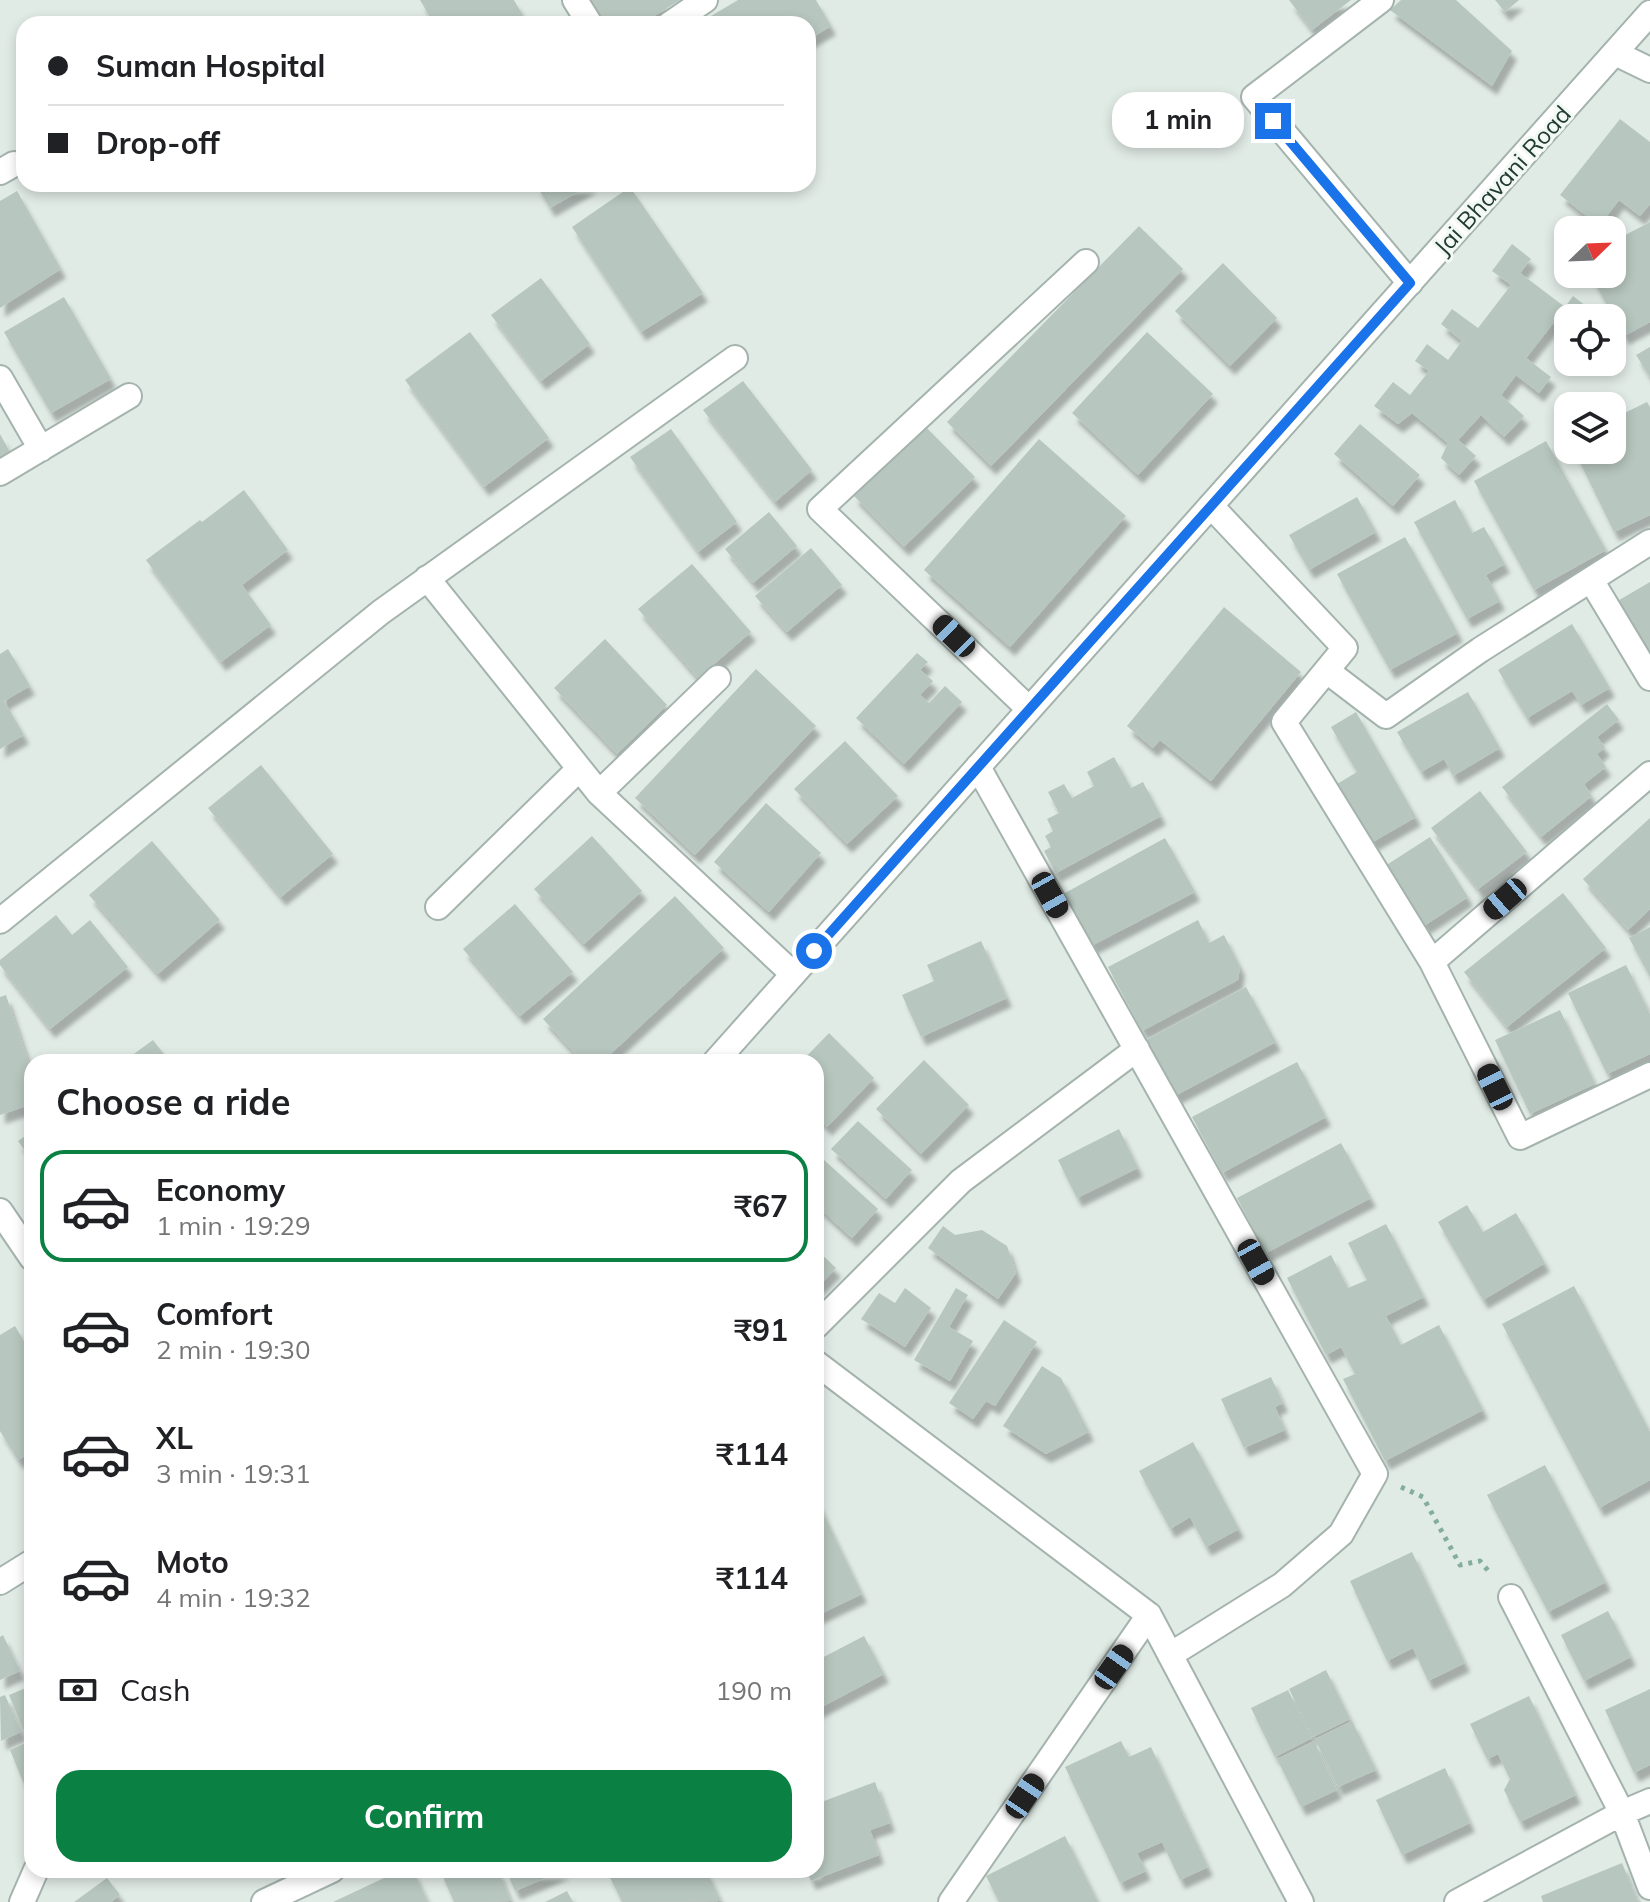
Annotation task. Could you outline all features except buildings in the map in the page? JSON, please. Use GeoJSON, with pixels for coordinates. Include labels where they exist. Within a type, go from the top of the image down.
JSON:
{"type":"FeatureCollection","features":[{"type":"Feature","properties":{"kind":"street"},"geometry":{"type":"LineString","coordinates":[[682,16],[705,0]]}},
{"type":"Feature","properties":{"kind":"street"},"geometry":{"type":"LineString","coordinates":[[1381,0],[1254,97],[1410,283]]}},
{"type":"Feature","properties":{"kind":"street","name":"Jai Bhavani Road"},"geometry":{"type":"LineString","coordinates":[[722,1054],[1650,13]]}},
{"type":"Feature","properties":{"kind":"street"},"geometry":{"type":"LineString","coordinates":[[1615,53],[1650,70]]}},
{"type":"Feature","properties":{"kind":"street"},"geometry":{"type":"LineString","coordinates":[[1029,709],[820,509],[1086,262]]}},
{"type":"Feature","properties":{"kind":"street"},"geometry":{"type":"LineString","coordinates":[[0,921],[381,612],[735,358]]}},
{"type":"Feature","properties":{"kind":"street"},"geometry":{"type":"LineString","coordinates":[[0,378],[41,449]]}},
{"type":"Feature","properties":{"kind":"street"},"geometry":{"type":"LineString","coordinates":[[0,473],[129,396]]}},
{"type":"Feature","properties":{"kind":"street"},"geometry":{"type":"LineString","coordinates":[[1211,506],[1345,648],[1284,722],[1432,962],[1520,1137],[1650,1075]]}},
{"type":"Feature","properties":{"kind":"street"},"geometry":{"type":"LineString","coordinates":[[1327,671],[1386,716],[1480,650],[1650,542]]}},
{"type":"Feature","properties":{"kind":"street"},"geometry":{"type":"LineString","coordinates":[[427,578],[599,793],[793,974]]}},
{"type":"Feature","properties":{"kind":"street"},"geometry":{"type":"LineString","coordinates":[[1591,580],[1650,678]]}},
{"type":"Feature","properties":{"kind":"street"},"geometry":{"type":"LineString","coordinates":[[599,793],[718,678]]}},
{"type":"Feature","properties":{"kind":"street"},"geometry":{"type":"LineString","coordinates":[[978,767],[1375,1474],[1341,1534],[1282,1585],[1170,1655]]}},
{"type":"Feature","properties":{"kind":"street"},"geometry":{"type":"LineString","coordinates":[[438,907],[579,769]]}},
{"type":"Feature","properties":{"kind":"street"},"geometry":{"type":"LineString","coordinates":[[1432,962],[1650,774]]}},
{"type":"Feature","properties":{"kind":"street"},"geometry":{"type":"LineString","coordinates":[[824,1318],[961,1181],[1137,1049]]}},
{"type":"Feature","properties":{"kind":"street"},"geometry":{"type":"LineString","coordinates":[[0,1211],[24,1246]]}},
{"type":"Feature","properties":{"kind":"street"},"geometry":{"type":"LineString","coordinates":[[824,1369],[1149,1615],[1301,1902]]}},
{"type":"Feature","properties":{"kind":"street"},"geometry":{"type":"LineString","coordinates":[[0,1582],[24,1567]]}},
{"type":"Feature","properties":{"kind":"street"},"geometry":{"type":"LineString","coordinates":[[1511,1597],[1622,1813],[1650,1887]]}},
{"type":"Feature","properties":{"kind":"street"},"geometry":{"type":"LineString","coordinates":[[953,1901],[1149,1615]]}},
{"type":"Feature","properties":{"kind":"street"},"geometry":{"type":"LineString","coordinates":[[1457,1902],[1650,1801]]}},
{"type":"Feature","properties":{"kind":"street"},"geometry":{"type":"LineString","coordinates":[[22,1902],[32,1878]]}},
{"type":"Feature","properties":{"kind":"street"},"geometry":{"type":"LineString","coordinates":[[264,1902],[315,1878]]}},
{"type":"Feature","properties":{"kind":"path"},"geometry":{"type":"LineString","coordinates":[[1375,1474],[1423,1497],[1460,1565],[1480,1561],[1511,1597]]}},
{"type":"Feature","properties":{"kind":"route"},"geometry":{"type":"LineString","coordinates":[[814,951],[1410,283],[1273,121]]}}]}
